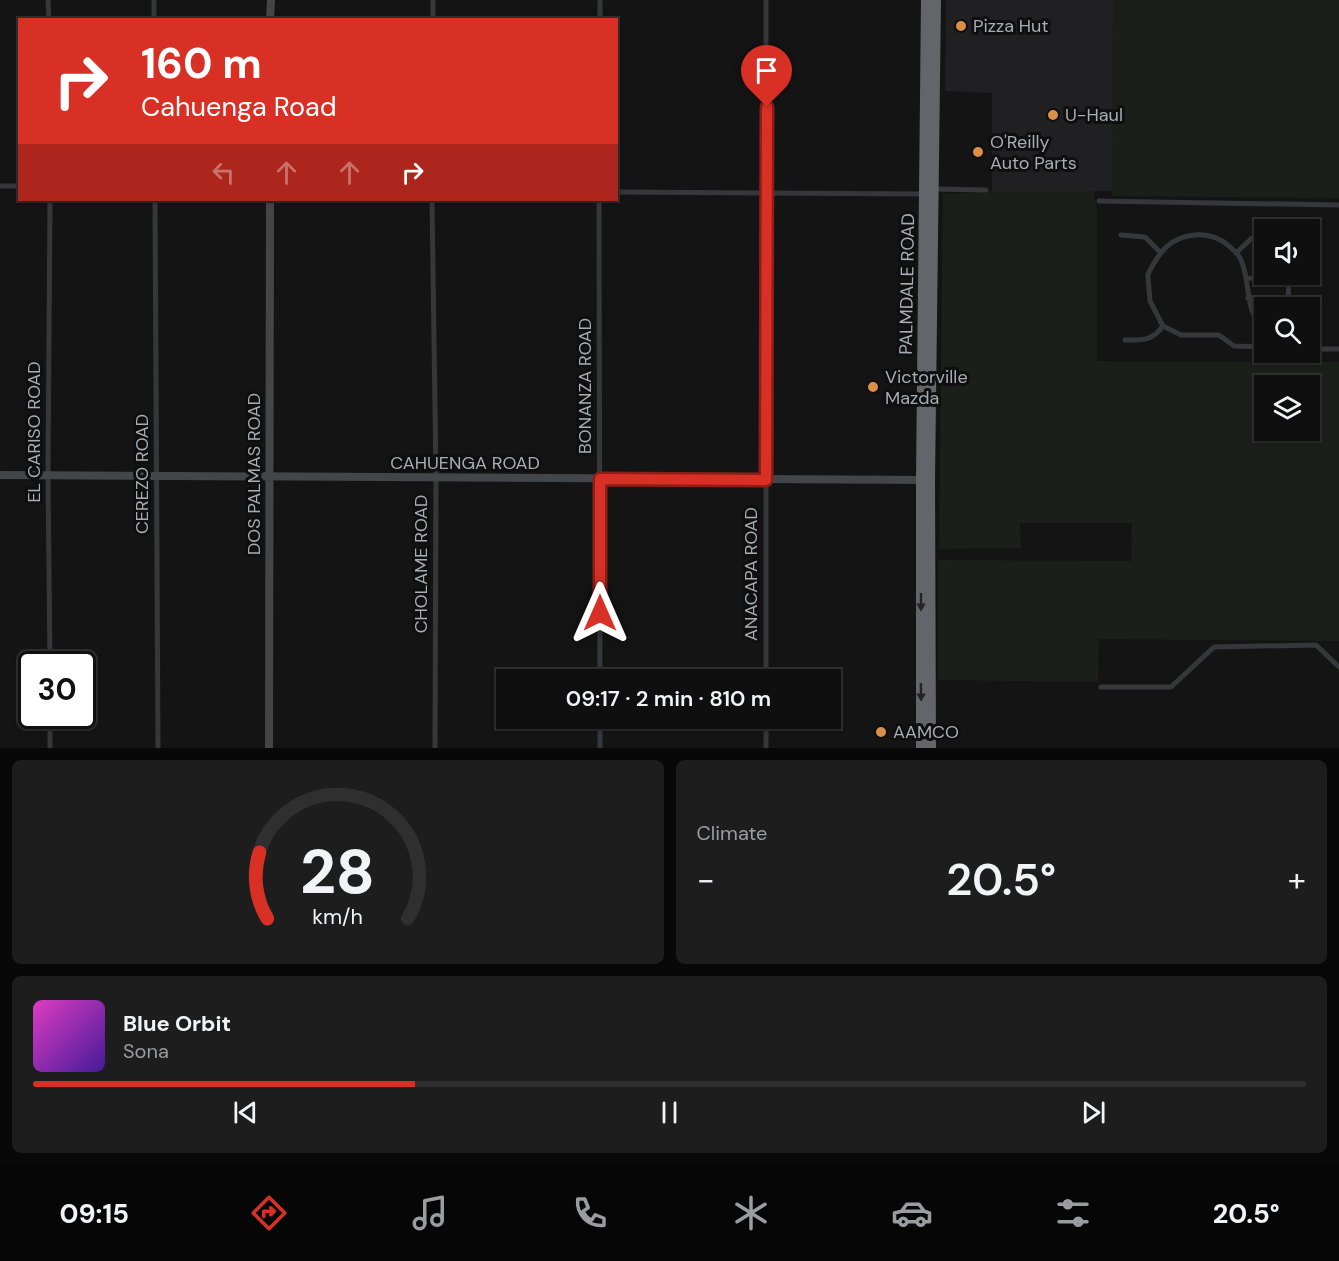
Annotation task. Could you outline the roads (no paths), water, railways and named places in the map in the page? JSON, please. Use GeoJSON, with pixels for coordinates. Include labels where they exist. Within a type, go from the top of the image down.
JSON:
{"type":"FeatureCollection","features":[{"type":"Feature","properties":{"kind":"highway","name":"PALMDALE ROAD"},"geometry":{"type":"LineString","coordinates":[[921,748],[929,191],[926,0]]}},
{"type":"Feature","properties":{"kind":"highway","name":"PALMDALE ROAD"},"geometry":{"type":"LineString","coordinates":[[929,191],[936,0]]}},
{"type":"Feature","properties":{"kind":"highway","name":"PALMDALE ROAD"},"geometry":{"type":"LineString","coordinates":[[926,480],[931,748]]}},
{"type":"Feature","properties":{"kind":"street"},"geometry":{"type":"LineString","coordinates":[[48,0],[49,18]]}},
{"type":"Feature","properties":{"kind":"street"},"geometry":{"type":"LineString","coordinates":[[154,0],[154,18]]}},
{"type":"Feature","properties":{"kind":"street"},"geometry":{"type":"LineString","coordinates":[[270,18],[271,0]]}},
{"type":"Feature","properties":{"kind":"street"},"geometry":{"type":"LineString","coordinates":[[433,0],[433,18]]}},
{"type":"Feature","properties":{"kind":"street"},"geometry":{"type":"LineString","coordinates":[[600,0],[600,18]]}},
{"type":"Feature","properties":{"kind":"street","name":"ANACAPA ROAD"},"geometry":{"type":"LineString","coordinates":[[766,0],[766,669]]}},
{"type":"Feature","properties":{"kind":"street"},"geometry":{"type":"LineString","coordinates":[[0,186],[18,186]]}},
{"type":"Feature","properties":{"kind":"street"},"geometry":{"type":"LineString","coordinates":[[618,192],[767,193],[986,190]]}},
{"type":"Feature","properties":{"kind":"street","name":"EL CARISO ROAD"},"geometry":{"type":"LineString","coordinates":[[50,201],[48,476],[50,651]]}},
{"type":"Feature","properties":{"kind":"street","name":"CEREZO ROAD"},"geometry":{"type":"LineString","coordinates":[[155,201],[158,748]]}},
{"type":"Feature","properties":{"kind":"street","name":"DOS PALMAS ROAD"},"geometry":{"type":"LineString","coordinates":[[269,748],[270,201]]}},
{"type":"Feature","properties":{"kind":"street","name":"CHOLAME ROAD"},"geometry":{"type":"LineString","coordinates":[[432,201],[436,478],[435,748]]}},
{"type":"Feature","properties":{"kind":"street","name":"BONANZA ROAD"},"geometry":{"type":"LineString","coordinates":[[599,201],[600,669]]}},
{"type":"Feature","properties":{"kind":"street"},"geometry":{"type":"LineString","coordinates":[[1099,201],[1339,204]]}},
{"type":"Feature","properties":{"kind":"street"},"geometry":{"type":"LineString","coordinates":[[1121,235],[1145,237],[1160,252]]}},
{"type":"Feature","properties":{"kind":"street"},"geometry":{"type":"LineString","coordinates":[[1254,311],[1248,298],[1246,278],[1240,258],[1223,240],[1208,235],[1177,239],[1160,252],[1148,274],[1150,301],[1163,326],[1181,335],[1219,335],[1234,346],[1254,347]]}},
{"type":"Feature","properties":{"kind":"street"},"geometry":{"type":"LineString","coordinates":[[1236,253],[1254,238]]}},
{"type":"Feature","properties":{"kind":"street"},"geometry":{"type":"LineString","coordinates":[[1246,278],[1289,281],[1288,298],[1248,298]]}},
{"type":"Feature","properties":{"kind":"street"},"geometry":{"type":"LineString","coordinates":[[1125,340],[1149,338],[1157,334],[1163,326]]}},
{"type":"Feature","properties":{"kind":"street"},"geometry":{"type":"LineString","coordinates":[[1320,349],[1339,349]]}},
{"type":"Feature","properties":{"kind":"street","name":"CAHUENGA ROAD"},"geometry":{"type":"LineString","coordinates":[[0,475],[926,480]]}},
{"type":"Feature","properties":{"kind":"street"},"geometry":{"type":"LineString","coordinates":[[1101,687],[1171,687],[1214,647],[1316,645],[1339,667]]}},
{"type":"Feature","properties":{"kind":"street"},"geometry":{"type":"LineString","coordinates":[[50,729],[50,748]]}},
{"type":"Feature","properties":{"kind":"street"},"geometry":{"type":"LineString","coordinates":[[600,729],[600,748]]}},
{"type":"Feature","properties":{"kind":"street"},"geometry":{"type":"LineString","coordinates":[[766,729],[766,748]]}},
{"type":"Feature","properties":{"kind":"place","name":"Pizza Hut"},"geometry":{"type":"Point","coordinates":[961,26]}},
{"type":"Feature","properties":{"kind":"place","name":"U-Haul"},"geometry":{"type":"Point","coordinates":[1053,115]}},
{"type":"Feature","properties":{"kind":"place","name":"O'Reilly Auto Parts"},"geometry":{"type":"Point","coordinates":[978,152]}},
{"type":"Feature","properties":{"kind":"place","name":"Victorville Mazda"},"geometry":{"type":"Point","coordinates":[873,387]}},
{"type":"Feature","properties":{"kind":"place","name":"AAMCO"},"geometry":{"type":"Point","coordinates":[881,732]}}]}
